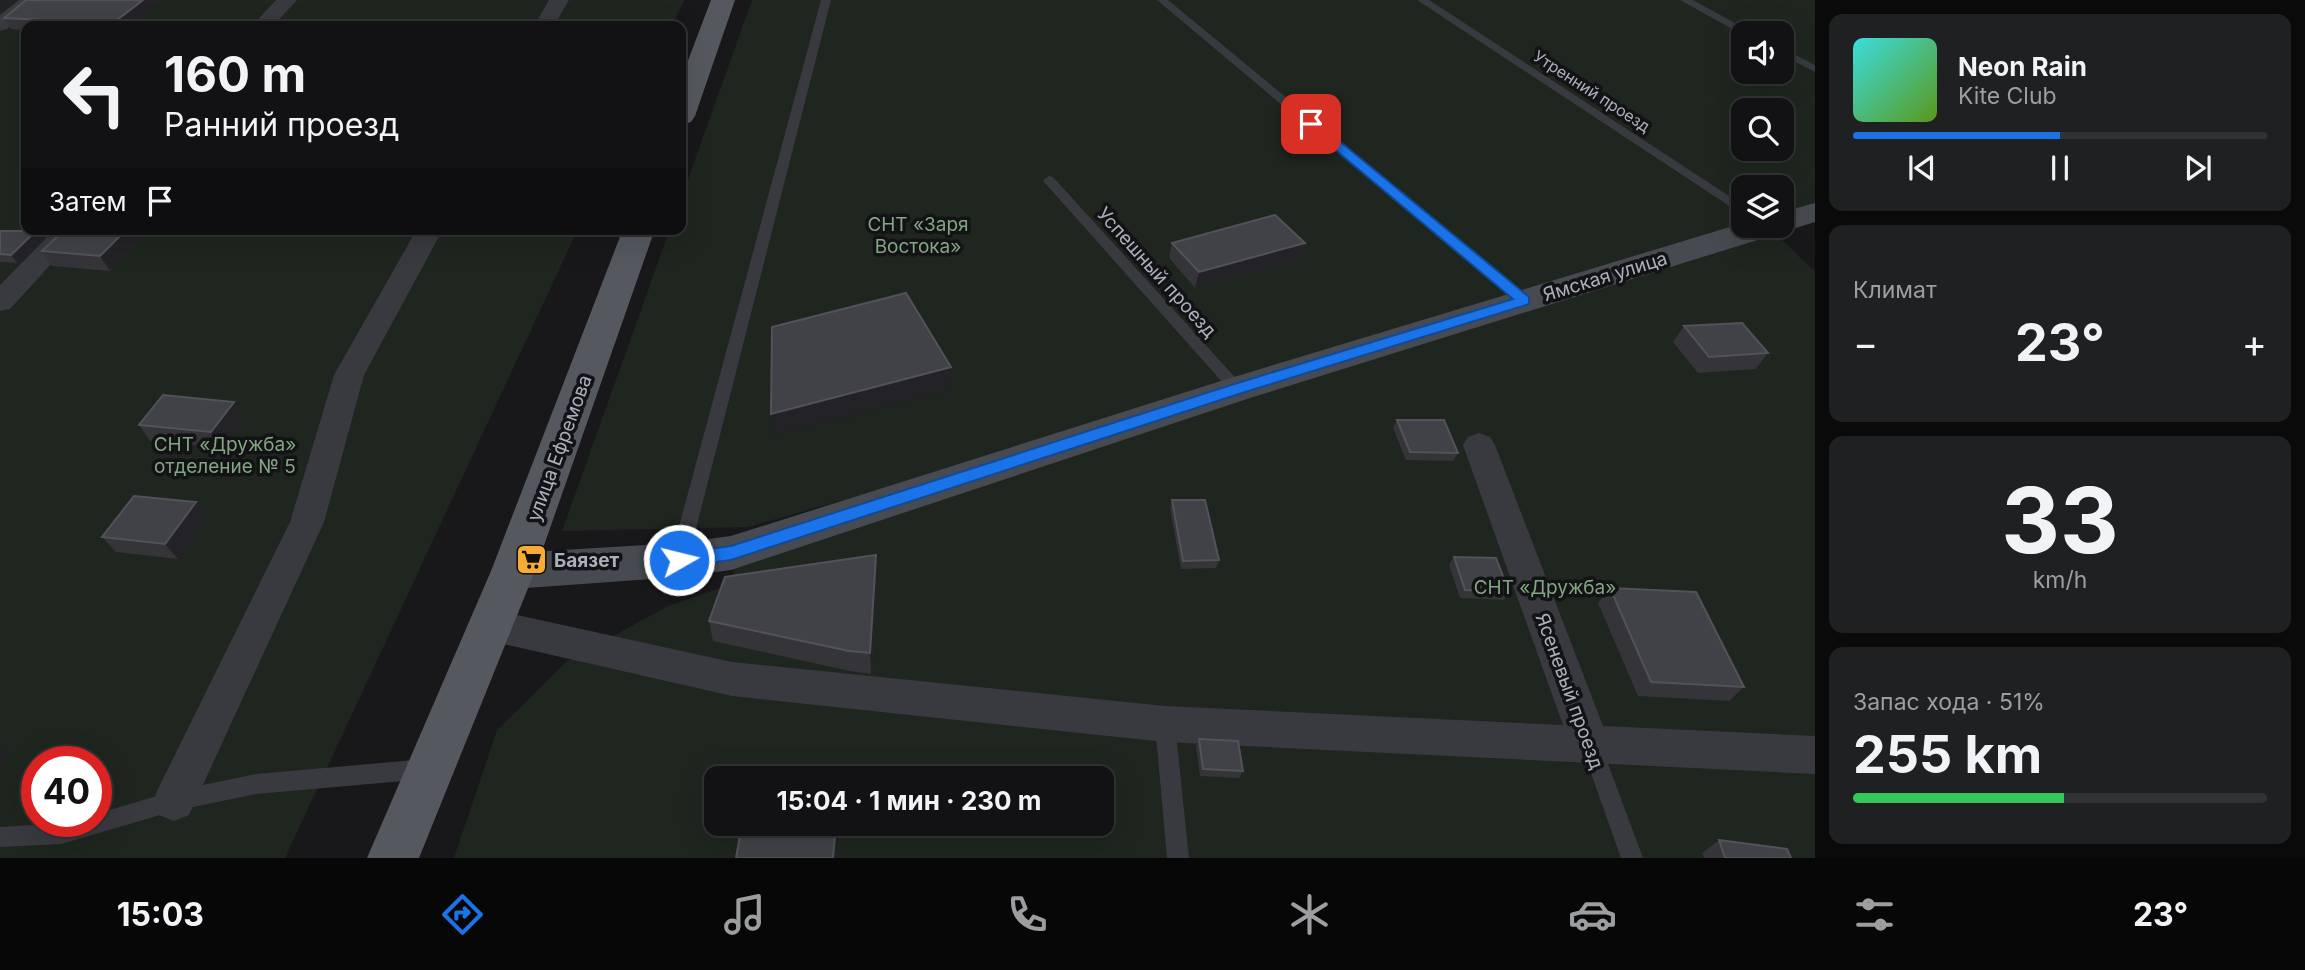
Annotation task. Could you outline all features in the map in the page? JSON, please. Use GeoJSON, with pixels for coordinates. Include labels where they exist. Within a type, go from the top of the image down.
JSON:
{"type":"FeatureCollection","features":[{"type":"Feature","properties":{"kind":"main road"},"geometry":{"type":"LineString","coordinates":[[686,102],[723,0]]}},
{"type":"Feature","properties":{"kind":"main road","name":"улица Ефремова"},"geometry":{"type":"LineString","coordinates":[[393,858],[513,571],[637,235]]}},
{"type":"Feature","properties":{"kind":"street"},"geometry":{"type":"LineString","coordinates":[[0,25],[32,0]]}},
{"type":"Feature","properties":{"kind":"street"},"geometry":{"type":"LineString","coordinates":[[267,21],[287,0]]}},
{"type":"Feature","properties":{"kind":"street"},"geometry":{"type":"LineString","coordinates":[[547,21],[559,0]]}},
{"type":"Feature","properties":{"kind":"street"},"geometry":{"type":"LineString","coordinates":[[1794,218],[1815,212]]}},
{"type":"Feature","properties":{"kind":"street"},"geometry":{"type":"LineString","coordinates":[[0,302],[63,235]]}},
{"type":"Feature","properties":{"kind":"street"},"geometry":{"type":"LineString","coordinates":[[174,801],[307,522],[349,375],[427,235]]}},
{"type":"Feature","properties":{"kind":"street","name":"Ямская улица"},"geometry":{"type":"LineString","coordinates":[[513,571],[679,560],[731,553],[1237,389],[1731,237]]}},
{"type":"Feature","properties":{"kind":"street","name":"Ясеневый проезд"},"geometry":{"type":"LineString","coordinates":[[1479,445],[1590,744]]}},
{"type":"Feature","properties":{"kind":"street"},"geometry":{"type":"LineString","coordinates":[[490,625],[732,679],[1165,724],[1815,755]]}},
{"type":"Feature","properties":{"kind":"lane"},"geometry":{"type":"LineString","coordinates":[[679,560],[825,0]]}},
{"type":"Feature","properties":{"kind":"lane"},"geometry":{"type":"LineString","coordinates":[[1162,0],[1524,301]]}},
{"type":"Feature","properties":{"kind":"lane","name":"Утренний проезд"},"geometry":{"type":"LineString","coordinates":[[1422,0],[1731,203]]}},
{"type":"Feature","properties":{"kind":"lane"},"geometry":{"type":"LineString","coordinates":[[1685,0],[1731,24]]}},
{"type":"Feature","properties":{"kind":"lane"},"geometry":{"type":"LineString","coordinates":[[1794,58],[1815,69]]}},
{"type":"Feature","properties":{"kind":"lane","name":"Успешный проезд"},"geometry":{"type":"LineString","coordinates":[[1049,180],[1237,389]]}},
{"type":"Feature","properties":{"kind":"lane"},"geometry":{"type":"LineString","coordinates":[[1165,724],[1178,858]]}},
{"type":"Feature","properties":{"kind":"lane","name":"Ясеневый проезд"},"geometry":{"type":"LineString","coordinates":[[1590,744],[1632,858]]}},
{"type":"Feature","properties":{"kind":"lane"},"geometry":{"type":"LineString","coordinates":[[0,837],[61,834],[174,801],[256,784],[428,769]]}},
{"type":"Feature","properties":{"kind":"green space","name":"СНТ «Дружба» отделение № 5"},"geometry":{"type":"Polygon","coordinates":[[[0,0],[684,0],[674,21],[21,21],[21,235],[575,235],[285,858],[0,858],[0,0]]]}},
{"type":"Feature","properties":{"kind":"green space"},"geometry":{"type":"Polygon","coordinates":[[[752,0],[1815,0],[1815,212],[1794,218],[1794,175],[1731,175],[1731,238],[1780,238],[1815,272],[1815,858],[454,858],[497,730],[567,661],[668,606],[735,583],[732,560],[1237,389],[748,527],[562,531],[668,235],[686,235],[686,185],[752,0]]]}},
{"type":"Feature","properties":{"kind":"building"},"geometry":{"type":"Polygon","coordinates":[[[26,0],[143,0],[116,21],[4,18],[26,0]]]}},
{"type":"Feature","properties":{"kind":"building"},"geometry":{"type":"Polygon","coordinates":[[[1275,215],[1305,243],[1199,272],[1172,243],[1275,215]]]}},
{"type":"Feature","properties":{"kind":"building"},"geometry":{"type":"Polygon","coordinates":[[[0,231],[21,231],[21,235],[32,235],[11,255],[0,254],[0,231]]]}},
{"type":"Feature","properties":{"kind":"building"},"geometry":{"type":"Polygon","coordinates":[[[59,235],[121,235],[100,256],[42,251],[59,235]]]}},
{"type":"Feature","properties":{"kind":"building"},"geometry":{"type":"Polygon","coordinates":[[[906,293],[951,367],[771,414],[772,327],[906,293]]]}},
{"type":"Feature","properties":{"kind":"building"},"geometry":{"type":"Polygon","coordinates":[[[1742,323],[1768,353],[1709,357],[1684,326],[1742,323]]]}},
{"type":"Feature","properties":{"kind":"building"},"geometry":{"type":"Polygon","coordinates":[[[163,395],[234,402],[211,432],[139,425],[163,395]]]}},
{"type":"Feature","properties":{"kind":"building"},"geometry":{"type":"Polygon","coordinates":[[[1397,420],[1444,420],[1458,453],[1410,452],[1397,420]]]}},
{"type":"Feature","properties":{"kind":"building"},"geometry":{"type":"Polygon","coordinates":[[[134,496],[196,502],[165,544],[102,537],[134,496]]]}},
{"type":"Feature","properties":{"kind":"building"},"geometry":{"type":"Polygon","coordinates":[[[1172,500],[1205,500],[1219,560],[1183,561],[1172,500]]]}},
{"type":"Feature","properties":{"kind":"building"},"geometry":{"type":"Polygon","coordinates":[[[876,555],[870,653],[849,651],[709,621],[725,577],[876,555]]]}},
{"type":"Feature","properties":{"kind":"building"},"geometry":{"type":"Polygon","coordinates":[[[1454,557],[1496,558],[1509,592],[1465,590],[1454,557]]]}},
{"type":"Feature","properties":{"kind":"building"},"geometry":{"type":"Polygon","coordinates":[[[1610,588],[1696,592],[1744,687],[1651,682],[1610,588]]]}},
{"type":"Feature","properties":{"kind":"building"},"geometry":{"type":"Polygon","coordinates":[[[1199,739],[1238,741],[1243,771],[1203,769],[1199,739]]]}},
{"type":"Feature","properties":{"kind":"building"},"geometry":{"type":"Polygon","coordinates":[[[740,836],[835,836],[833,858],[736,858],[740,836]]]}},
{"type":"Feature","properties":{"kind":"building"},"geometry":{"type":"Polygon","coordinates":[[[1719,840],[1787,849],[1791,858],[1725,858],[1719,840]]]}},
{"type":"Feature","properties":{"kind":"place","name":"Баязет"},"geometry":{"type":"Point","coordinates":[531,560]}},
{"type":"Feature","properties":{"kind":"route"},"geometry":{"type":"LineString","coordinates":[[679,560],[731,553],[1237,389],[1524,301],[1311,124]]}},
{"type":"Feature","properties":{"kind":"park label","name":"СНТ «Заря Востока»"},"geometry":{"type":"Point","coordinates":[918,235]}},
{"type":"Feature","properties":{"kind":"park label","name":"СНТ «Дружба»"},"geometry":{"type":"Point","coordinates":[1545,587]}}]}
